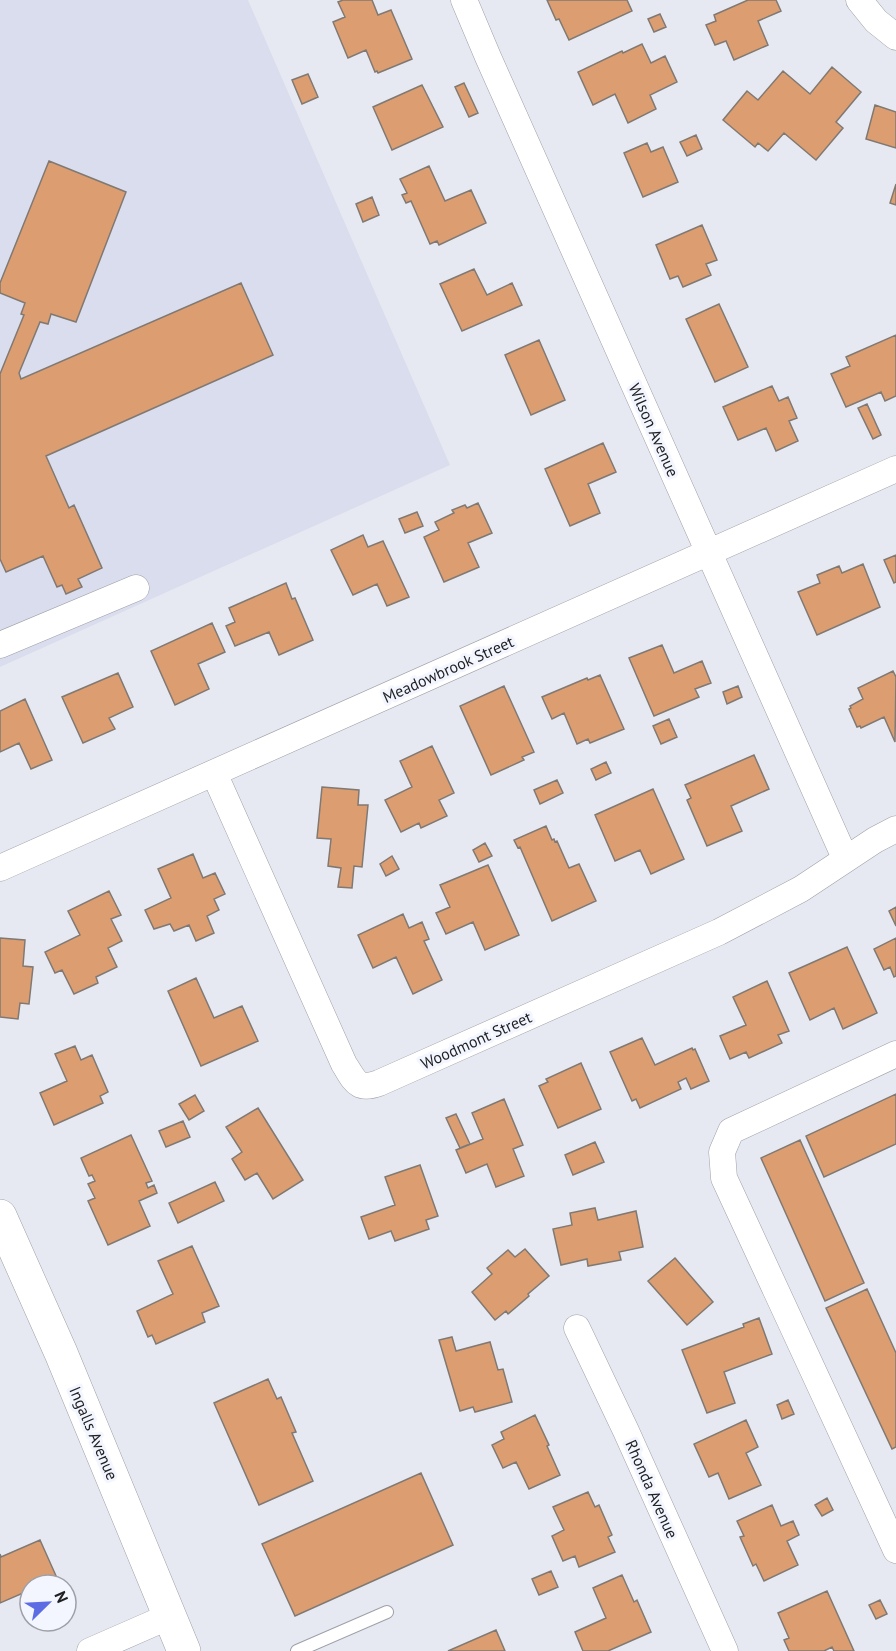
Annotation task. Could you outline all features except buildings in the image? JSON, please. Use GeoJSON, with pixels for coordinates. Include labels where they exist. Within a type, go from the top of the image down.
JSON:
{"type":"FeatureCollection","features":[{"type":"Feature","properties":{"kind":"main road","name":"Ingalls Avenue"},"geometry":{"type":"LineString","coordinates":[[0,1216],[65,1364],[184,1651]]}},
{"type":"Feature","properties":{"kind":"street","name":"Wilson Avenue"},"geometry":{"type":"LineString","coordinates":[[464,0],[845,858]]}},
{"type":"Feature","properties":{"kind":"street"},"geometry":{"type":"LineString","coordinates":[[859,0],[876,21],[896,36]]}},
{"type":"Feature","properties":{"kind":"street","name":"Meadowbrook Street"},"geometry":{"type":"LineString","coordinates":[[0,868],[896,469]]}},
{"type":"Feature","properties":{"kind":"street"},"geometry":{"type":"LineString","coordinates":[[3,637],[136,588]]}},
{"type":"Feature","properties":{"kind":"street","name":"Woodmont Street"},"geometry":{"type":"LineString","coordinates":[[214,773],[344,1064],[355,1082],[370,1087],[718,932],[801,889],[845,858],[896,830]]}},
{"type":"Feature","properties":{"kind":"street"},"geometry":{"type":"LineString","coordinates":[[896,1054],[731,1131],[722,1152],[724,1178],[896,1550]]}},
{"type":"Feature","properties":{"kind":"street","name":"Rhonda Avenue"},"geometry":{"type":"LineString","coordinates":[[578,1328],[725,1651]]}},
{"type":"Feature","properties":{"kind":"street"},"geometry":{"type":"LineString","coordinates":[[90,1651],[170,1616]]}},
{"type":"Feature","properties":{"kind":"lane"},"geometry":{"type":"LineString","coordinates":[[297,1651],[387,1612]]}},
{"type":"Feature","properties":{"kind":"shaded area"},"geometry":{"type":"Polygon","coordinates":[[[0,0],[248,0],[450,465],[0,667],[0,0]]]}}]}
